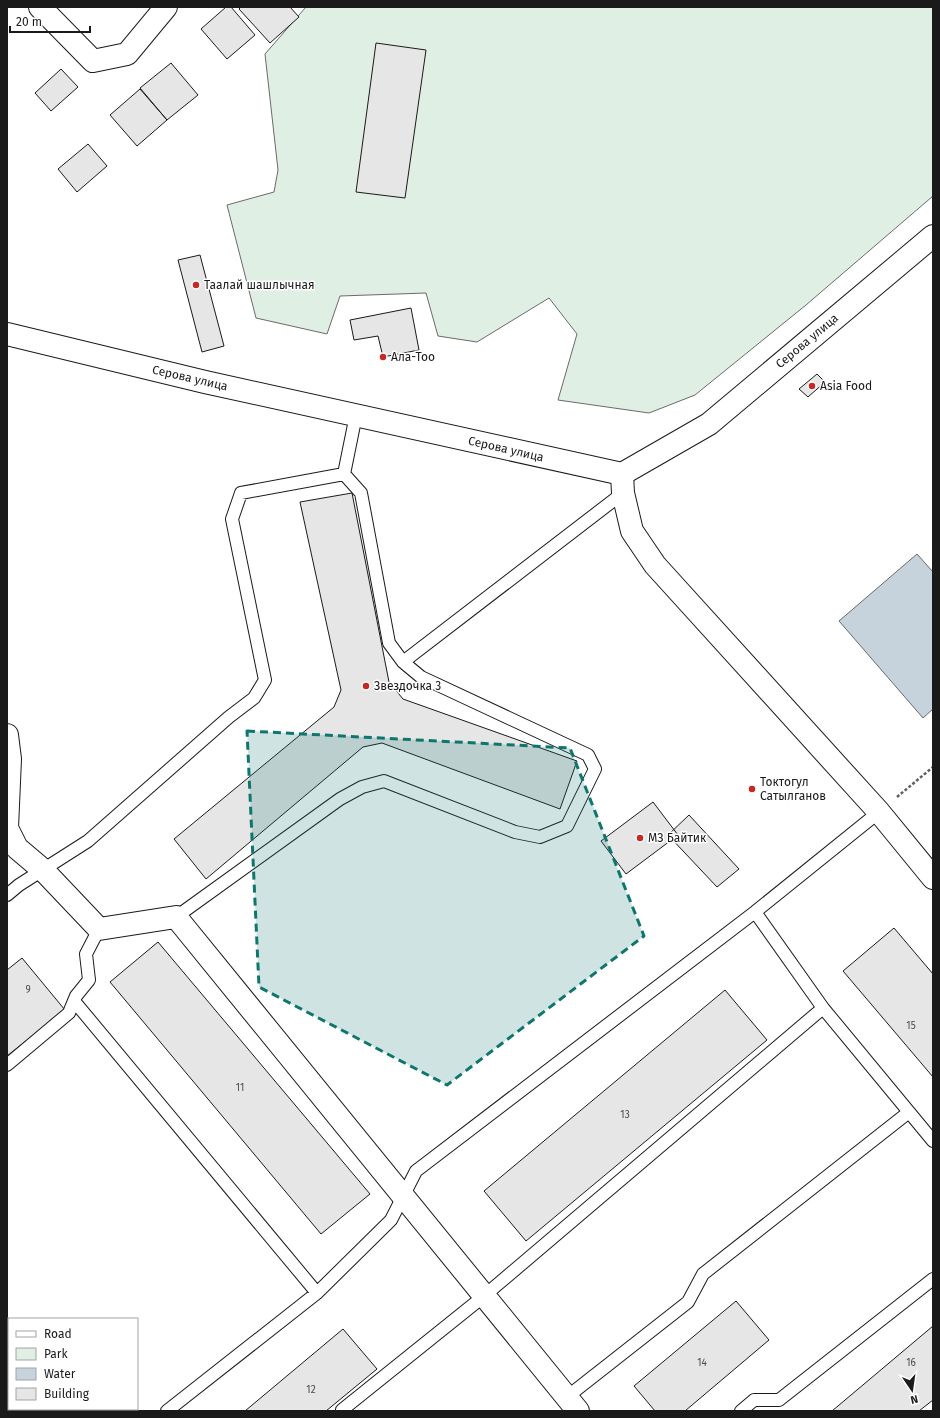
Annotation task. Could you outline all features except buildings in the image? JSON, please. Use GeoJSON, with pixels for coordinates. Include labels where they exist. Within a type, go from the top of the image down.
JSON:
{"type":"FeatureCollection","features":[{"type":"Feature","properties":{"kind":"street"},"geometry":{"type":"LineString","coordinates":[[40,7],[93,61],[127,54],[166,7]]}},
{"type":"Feature","properties":{"kind":"street","name":"Серова улица"},"geometry":{"type":"LineString","coordinates":[[7,334],[204,382],[356,416],[622,484],[709,424],[933,236]]}},
{"type":"Feature","properties":{"kind":"street"},"geometry":{"type":"LineString","coordinates":[[622,484],[632,531],[655,565],[879,812],[933,878]]}},
{"type":"Feature","properties":{"kind":"street"},"geometry":{"type":"LineString","coordinates":[[7,735],[10,759],[8,828],[17,848],[43,870],[99,929],[176,917],[572,1404]]}},
{"type":"Feature","properties":{"kind":"lane"},"geometry":{"type":"LineString","coordinates":[[344,474],[356,416]]}},
{"type":"Feature","properties":{"kind":"lane"},"geometry":{"type":"LineString","coordinates":[[176,917],[340,799],[362,787],[384,781],[515,832],[540,837],[566,826],[595,769],[588,755],[421,677],[403,662],[388,643],[361,493],[344,474]]}},
{"type":"Feature","properties":{"kind":"lane"},"geometry":{"type":"LineString","coordinates":[[7,895],[19,885],[88,841],[223,722],[254,698],[265,680],[232,519],[241,493],[344,474]]}},
{"type":"Feature","properties":{"kind":"lane"},"geometry":{"type":"LineString","coordinates":[[403,662],[622,484]]}},
{"type":"Feature","properties":{"kind":"lane"},"geometry":{"type":"LineString","coordinates":[[167,1411],[317,1293],[391,1220],[416,1171],[755,912],[879,812]]}},
{"type":"Feature","properties":{"kind":"lane"},"geometry":{"type":"LineString","coordinates":[[755,912],[824,1008],[933,1142]]}},
{"type":"Feature","properties":{"kind":"lane"},"geometry":{"type":"LineString","coordinates":[[7,1065],[69,1013],[74,1001],[89,980],[86,954],[99,929]]}},
{"type":"Feature","properties":{"kind":"lane"},"geometry":{"type":"LineString","coordinates":[[74,1001],[317,1293]]}},
{"type":"Feature","properties":{"kind":"lane"},"geometry":{"type":"LineString","coordinates":[[342,1410],[484,1296],[824,1008]]}},
{"type":"Feature","properties":{"kind":"lane"},"geometry":{"type":"LineString","coordinates":[[572,1404],[688,1302],[702,1274],[909,1112]]}},
{"type":"Feature","properties":{"kind":"lane"},"geometry":{"type":"LineString","coordinates":[[741,1411],[754,1400],[779,1400],[933,1279]]}},
{"type":"Feature","properties":{"kind":"path"},"geometry":{"type":"LineString","coordinates":[[879,812],[933,767]]}},
{"type":"Feature","properties":{"kind":"highlighted area"},"geometry":{"type":"Polygon","coordinates":[[[247,731],[570,748],[644,936],[447,1085],[259,987],[247,731]]]}},
{"type":"Feature","properties":{"kind":"green space"},"geometry":{"type":"Polygon","coordinates":[[[306,7],[933,7],[933,196],[806,305],[695,395],[649,413],[558,400],[577,334],[549,298],[477,342],[438,336],[426,293],[340,296],[327,334],[256,318],[227,205],[274,192],[278,170],[265,54],[306,7]]]}},
{"type":"Feature","properties":{"kind":"water"},"geometry":{"type":"Polygon","coordinates":[[[917,554],[933,572],[933,709],[923,718],[839,621],[917,554]]]}},
{"type":"Feature","properties":{"kind":"place","name":"Таалай шашлычная"},"geometry":{"type":"Point","coordinates":[196,285]}},
{"type":"Feature","properties":{"kind":"place","name":"Ала-Тоо"},"geometry":{"type":"Point","coordinates":[383,357]}},
{"type":"Feature","properties":{"kind":"place","name":"Asia Food"},"geometry":{"type":"Point","coordinates":[812,386]}},
{"type":"Feature","properties":{"kind":"place","name":"Звездочка 3"},"geometry":{"type":"Point","coordinates":[366,686]}},
{"type":"Feature","properties":{"kind":"place","name":"Токтогул Сатылганов"},"geometry":{"type":"Point","coordinates":[752,789]}},
{"type":"Feature","properties":{"kind":"place","name":"МЗ Байтик"},"geometry":{"type":"Point","coordinates":[640,838]}}]}
